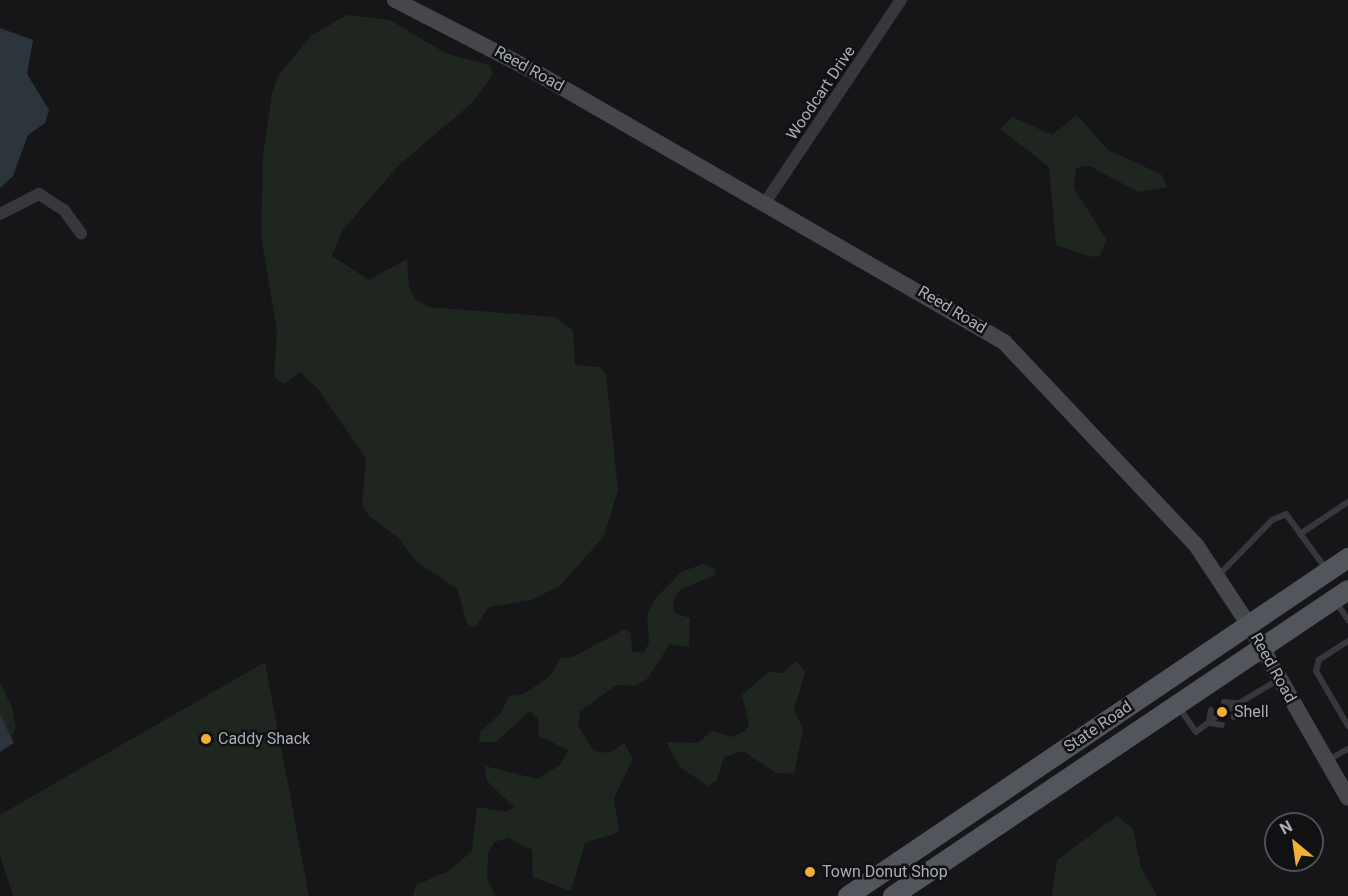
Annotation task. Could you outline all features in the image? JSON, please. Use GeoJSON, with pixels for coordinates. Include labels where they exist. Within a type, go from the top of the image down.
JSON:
{"type":"FeatureCollection","features":[{"type":"Feature","properties":{"kind":"main road","name":"State Road"},"geometry":{"type":"LineString","coordinates":[[848,896],[1348,558]]}},
{"type":"Feature","properties":{"kind":"main road","name":"State Road"},"geometry":{"type":"LineString","coordinates":[[893,896],[1341,595]]}},
{"type":"Feature","properties":{"kind":"street","name":"Reed Road"},"geometry":{"type":"LineString","coordinates":[[395,0],[526,67],[1004,342],[1157,500],[1218,576],[1249,625],[1259,648],[1348,798]]}},
{"type":"Feature","properties":{"kind":"street","name":"Woodcart Drive"},"geometry":{"type":"LineString","coordinates":[[765,203],[901,0]]}},
{"type":"Feature","properties":{"kind":"street"},"geometry":{"type":"LineString","coordinates":[[0,214],[39,194],[64,210],[81,233]]}},
{"type":"Feature","properties":{"kind":"lane"},"geometry":{"type":"LineString","coordinates":[[1300,534],[1348,502]]}},
{"type":"Feature","properties":{"kind":"lane"},"geometry":{"type":"LineString","coordinates":[[1218,576],[1272,520],[1286,514],[1328,572]]}},
{"type":"Feature","properties":{"kind":"lane"},"geometry":{"type":"LineString","coordinates":[[1341,595],[1348,620]]}},
{"type":"Feature","properties":{"kind":"lane"},"geometry":{"type":"LineString","coordinates":[[1348,641],[1316,665],[1348,726]]}},
{"type":"Feature","properties":{"kind":"lane"},"geometry":{"type":"LineString","coordinates":[[1229,709],[1278,680]]}},
{"type":"Feature","properties":{"kind":"lane"},"geometry":{"type":"LineString","coordinates":[[1224,702],[1237,703]]}},
{"type":"Feature","properties":{"kind":"lane"},"geometry":{"type":"LineString","coordinates":[[1234,717],[1237,703]]}},
{"type":"Feature","properties":{"kind":"lane"},"geometry":{"type":"LineString","coordinates":[[1176,704],[1196,732],[1216,717]]}},
{"type":"Feature","properties":{"kind":"lane"},"geometry":{"type":"LineString","coordinates":[[1209,723],[1211,710]]}},
{"type":"Feature","properties":{"kind":"lane"},"geometry":{"type":"LineString","coordinates":[[1209,723],[1222,725]]}},
{"type":"Feature","properties":{"kind":"lane"},"geometry":{"type":"LineString","coordinates":[[1326,761],[1348,749]]}},
{"type":"Feature","properties":{"kind":"shaded area"},"geometry":{"type":"Polygon","coordinates":[[[347,15],[390,20],[447,54],[490,65],[493,74],[473,102],[398,166],[343,230],[332,256],[369,280],[407,259],[409,287],[415,299],[429,307],[555,317],[573,330],[575,365],[599,367],[606,374],[618,490],[604,536],[560,586],[531,600],[489,607],[474,628],[467,623],[457,589],[415,561],[399,538],[368,515],[362,504],[366,459],[319,390],[300,372],[284,384],[274,377],[277,332],[261,236],[263,155],[272,94],[278,76],[312,35],[347,15]]]}},
{"type":"Feature","properties":{"kind":"shaded area"},"geometry":{"type":"Polygon","coordinates":[[[0,28],[33,40],[27,74],[49,110],[45,123],[28,135],[13,176],[0,188],[0,28]]]}},
{"type":"Feature","properties":{"kind":"shaded area"},"geometry":{"type":"Polygon","coordinates":[[[1077,115],[1108,150],[1161,174],[1167,187],[1138,192],[1090,166],[1076,168],[1074,188],[1106,239],[1101,255],[1092,257],[1056,245],[1049,167],[1000,129],[1012,117],[1052,135],[1077,115]]]}},
{"type":"Feature","properties":{"kind":"shaded area"},"geometry":{"type":"Polygon","coordinates":[[[703,564],[716,569],[715,575],[680,590],[673,602],[674,613],[690,618],[689,647],[670,644],[647,679],[634,686],[616,685],[580,711],[578,726],[594,751],[609,753],[624,743],[633,759],[614,798],[619,832],[585,843],[571,891],[533,877],[532,850],[508,838],[494,842],[488,854],[487,880],[496,896],[413,896],[416,885],[449,871],[472,851],[477,807],[507,812],[514,807],[487,781],[485,766],[537,779],[560,765],[568,750],[539,736],[538,719],[530,711],[496,742],[479,742],[480,732],[501,713],[509,696],[524,694],[550,676],[561,658],[573,657],[625,629],[631,633],[632,652],[644,652],[649,643],[647,614],[656,598],[681,572],[703,564]]]}},
{"type":"Feature","properties":{"kind":"shaded area"},"geometry":{"type":"Polygon","coordinates":[[[796,661],[805,672],[794,710],[803,729],[794,774],[776,773],[743,751],[724,757],[717,780],[708,786],[680,767],[666,742],[698,743],[712,731],[732,737],[745,731],[749,725],[742,695],[768,672],[783,673],[796,661]]]}},
{"type":"Feature","properties":{"kind":"shaded area","name":"Caddy Shack"},"geometry":{"type":"Polygon","coordinates":[[[265,662],[309,896],[13,896],[0,855],[0,815],[265,662]]]}},
{"type":"Feature","properties":{"kind":"shaded area"},"geometry":{"type":"Polygon","coordinates":[[[0,682],[12,708],[16,729],[11,737],[0,714],[0,682]]]}},
{"type":"Feature","properties":{"kind":"shaded area"},"geometry":{"type":"Polygon","coordinates":[[[0,714],[14,743],[0,752],[0,714]]]}},
{"type":"Feature","properties":{"kind":"shaded area"},"geometry":{"type":"Polygon","coordinates":[[[1117,816],[1133,829],[1141,868],[1157,896],[1052,896],[1057,860],[1117,816]]]}},
{"type":"Feature","properties":{"kind":"place","name":"Shell"},"geometry":{"type":"Point","coordinates":[1222,712]}},
{"type":"Feature","properties":{"kind":"place","name":"Caddy Shack"},"geometry":{"type":"Point","coordinates":[206,739]}},
{"type":"Feature","properties":{"kind":"place","name":"Town Donut Shop"},"geometry":{"type":"Point","coordinates":[810,872]}}]}
